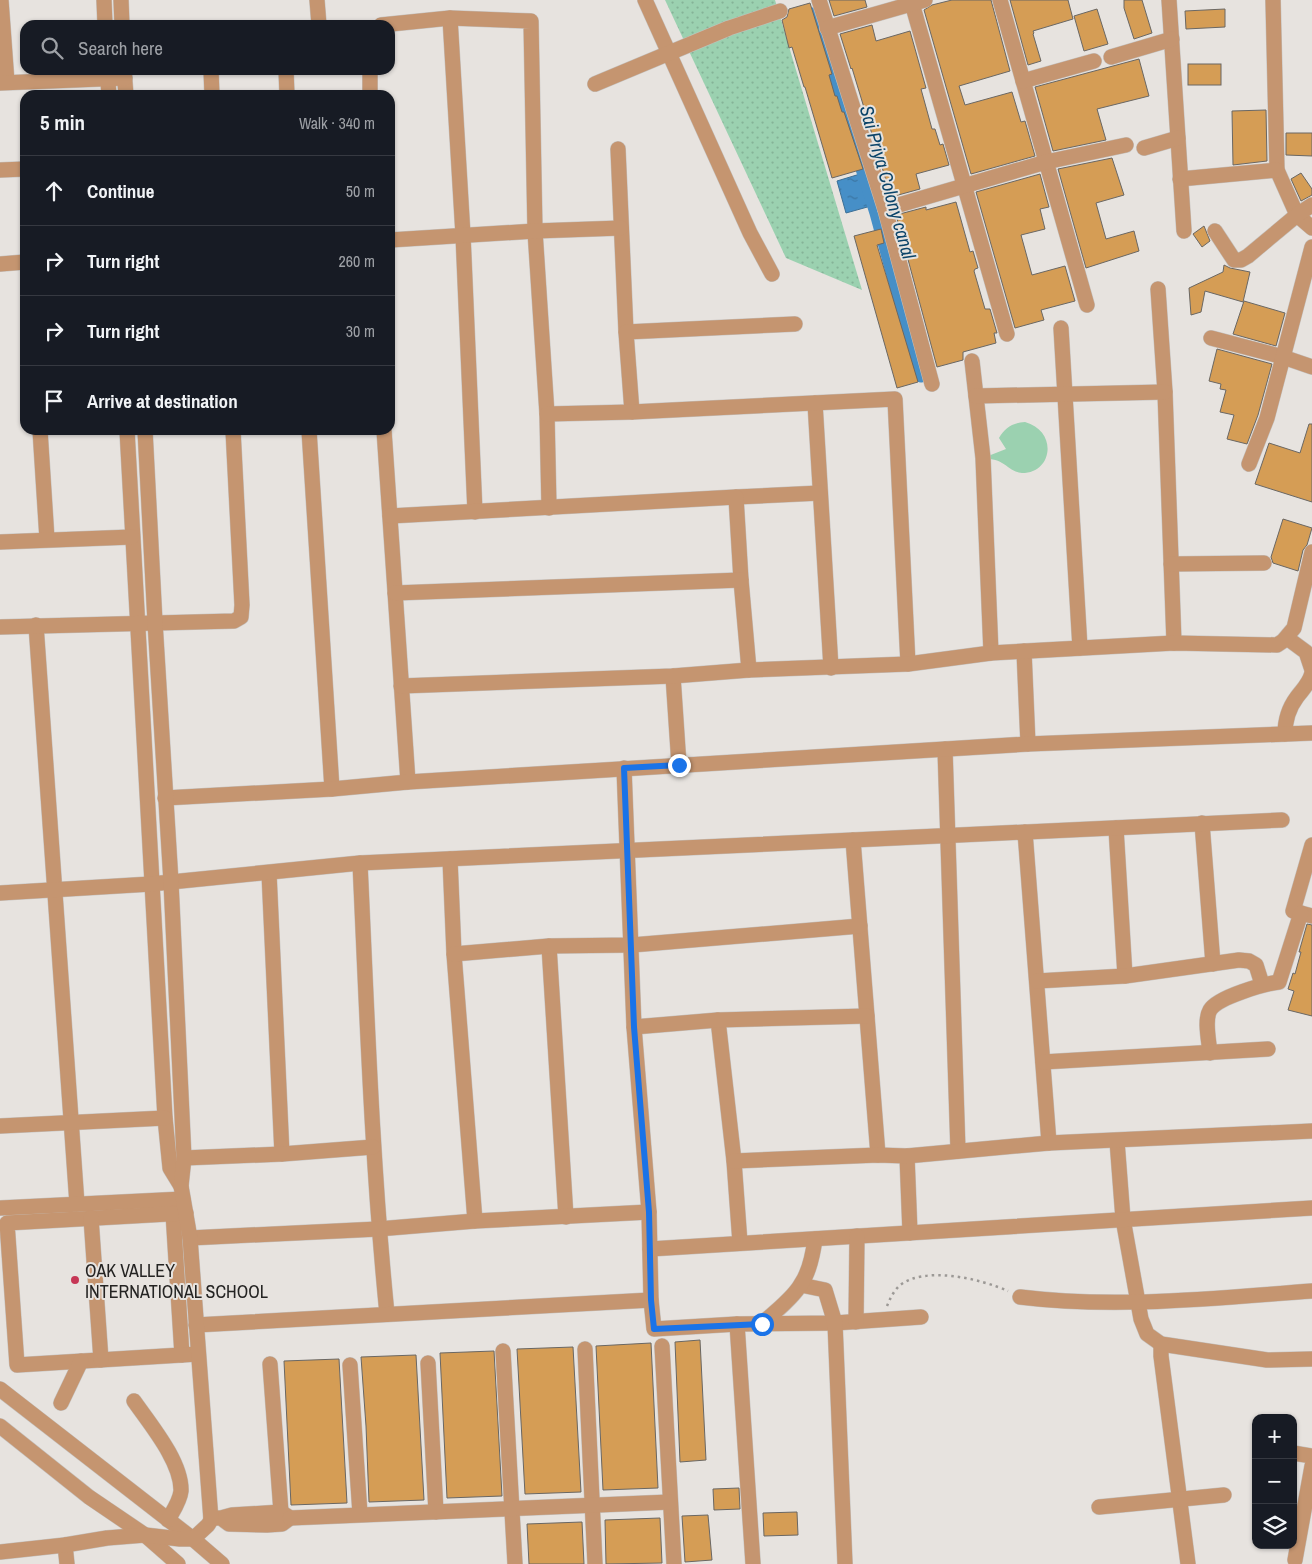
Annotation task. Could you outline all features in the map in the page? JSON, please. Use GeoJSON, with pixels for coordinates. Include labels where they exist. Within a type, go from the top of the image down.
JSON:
{"type":"FeatureCollection","features":[{"type":"Feature","properties":{"kind":"street"},"geometry":{"type":"LineString","coordinates":[[2,0],[3,82],[95,75]]}},
{"type":"Feature","properties":{"kind":"street"},"geometry":{"type":"LineString","coordinates":[[104,0],[105,20]]}},
{"type":"Feature","properties":{"kind":"street"},"geometry":{"type":"LineString","coordinates":[[120,0],[122,20]]}},
{"type":"Feature","properties":{"kind":"street"},"geometry":{"type":"LineString","coordinates":[[317,0],[319,20]]}},
{"type":"Feature","properties":{"kind":"street"},"geometry":{"type":"LineString","coordinates":[[645,0],[750,233],[772,274]]}},
{"type":"Feature","properties":{"kind":"street"},"geometry":{"type":"LineString","coordinates":[[819,0],[885,210],[932,384]]}},
{"type":"Feature","properties":{"kind":"street"},"geometry":{"type":"LineString","coordinates":[[1000,0],[1087,306]]}},
{"type":"Feature","properties":{"kind":"street"},"geometry":{"type":"LineString","coordinates":[[1169,0],[1184,231]]}},
{"type":"Feature","properties":{"kind":"street"},"geometry":{"type":"LineString","coordinates":[[1273,0],[1277,170],[1297,215],[1312,228]]}},
{"type":"Feature","properties":{"kind":"street"},"geometry":{"type":"LineString","coordinates":[[827,28],[916,1],[965,186],[1007,334]]}},
{"type":"Feature","properties":{"kind":"street"},"geometry":{"type":"LineString","coordinates":[[595,84],[729,28],[780,11]]}},
{"type":"Feature","properties":{"kind":"street"},"geometry":{"type":"LineString","coordinates":[[395,24],[450,18],[531,21],[535,231],[547,414],[549,508]]}},
{"type":"Feature","properties":{"kind":"street"},"geometry":{"type":"LineString","coordinates":[[450,18],[463,235],[475,512]]}},
{"type":"Feature","properties":{"kind":"street"},"geometry":{"type":"LineString","coordinates":[[1111,57],[1172,39]]}},
{"type":"Feature","properties":{"kind":"street"},"geometry":{"type":"LineString","coordinates":[[1023,81],[1094,61]]}},
{"type":"Feature","properties":{"kind":"street"},"geometry":{"type":"LineString","coordinates":[[108,75],[109,90]]}},
{"type":"Feature","properties":{"kind":"street"},"geometry":{"type":"LineString","coordinates":[[124,75],[126,90]]}},
{"type":"Feature","properties":{"kind":"street"},"geometry":{"type":"LineString","coordinates":[[211,75],[212,90]]}},
{"type":"Feature","properties":{"kind":"street"},"geometry":{"type":"LineString","coordinates":[[286,75],[288,90]]}},
{"type":"Feature","properties":{"kind":"street"},"geometry":{"type":"LineString","coordinates":[[370,75],[370,90]]}},
{"type":"Feature","properties":{"kind":"street"},"geometry":{"type":"LineString","coordinates":[[1144,148],[1178,138]]}},
{"type":"Feature","properties":{"kind":"street"},"geometry":{"type":"LineString","coordinates":[[885,210],[1046,162],[1126,145]]}},
{"type":"Feature","properties":{"kind":"street"},"geometry":{"type":"LineString","coordinates":[[618,149],[626,332],[632,412]]}},
{"type":"Feature","properties":{"kind":"street"},"geometry":{"type":"LineString","coordinates":[[0,170],[20,169]]}},
{"type":"Feature","properties":{"kind":"street"},"geometry":{"type":"LineString","coordinates":[[1180,179],[1277,170]]}},
{"type":"Feature","properties":{"kind":"street"},"geometry":{"type":"LineString","coordinates":[[1214,231],[1234,260],[1241,260],[1312,205]]}},
{"type":"Feature","properties":{"kind":"street"},"geometry":{"type":"LineString","coordinates":[[395,240],[621,228]]}},
{"type":"Feature","properties":{"kind":"street"},"geometry":{"type":"LineString","coordinates":[[1249,464],[1266,418],[1312,247]]}},
{"type":"Feature","properties":{"kind":"street"},"geometry":{"type":"LineString","coordinates":[[0,264],[20,262]]}},
{"type":"Feature","properties":{"kind":"street"},"geometry":{"type":"LineString","coordinates":[[1158,289],[1165,392],[1174,643]]}},
{"type":"Feature","properties":{"kind":"street"},"geometry":{"type":"LineString","coordinates":[[626,332],[795,324]]}},
{"type":"Feature","properties":{"kind":"street"},"geometry":{"type":"LineString","coordinates":[[1061,328],[1080,648]]}},
{"type":"Feature","properties":{"kind":"street"},"geometry":{"type":"LineString","coordinates":[[1211,338],[1283,357],[1312,367]]}},
{"type":"Feature","properties":{"kind":"street"},"geometry":{"type":"LineString","coordinates":[[972,361],[984,458],[991,653]]}},
{"type":"Feature","properties":{"kind":"street"},"geometry":{"type":"LineString","coordinates":[[976,396],[1165,392]]}},
{"type":"Feature","properties":{"kind":"street"},"geometry":{"type":"LineString","coordinates":[[547,414],[632,412],[895,399],[908,664]]}},
{"type":"Feature","properties":{"kind":"street"},"geometry":{"type":"LineString","coordinates":[[815,403],[831,668]]}},
{"type":"Feature","properties":{"kind":"street"},"geometry":{"type":"LineString","coordinates":[[40,435],[47,539]]}},
{"type":"Feature","properties":{"kind":"street"},"geometry":{"type":"LineString","coordinates":[[127,435],[165,1118],[170,1168],[190,1238],[198,1354],[216,1518]]}},
{"type":"Feature","properties":{"kind":"street"},"geometry":{"type":"LineString","coordinates":[[145,435],[171,882],[184,1158],[181,1203],[182,1355]]}},
{"type":"Feature","properties":{"kind":"street"},"geometry":{"type":"LineString","coordinates":[[0,627],[234,621],[241,617],[233,435]]}},
{"type":"Feature","properties":{"kind":"street"},"geometry":{"type":"LineString","coordinates":[[309,435],[332,789]]}},
{"type":"Feature","properties":{"kind":"street"},"geometry":{"type":"LineString","coordinates":[[384,435],[408,782]]}},
{"type":"Feature","properties":{"kind":"street"},"geometry":{"type":"LineString","coordinates":[[390,516],[820,493]]}},
{"type":"Feature","properties":{"kind":"street"},"geometry":{"type":"LineString","coordinates":[[736,497],[749,670]]}},
{"type":"Feature","properties":{"kind":"street"},"geometry":{"type":"LineString","coordinates":[[0,542],[132,537]]}},
{"type":"Feature","properties":{"kind":"street"},"geometry":{"type":"LineString","coordinates":[[401,686],[673,676],[749,670],[908,664],[991,653],[1174,643],[1277,645],[1294,628],[1312,552]]}},
{"type":"Feature","properties":{"kind":"street"},"geometry":{"type":"LineString","coordinates":[[1171,564],[1264,563]]}},
{"type":"Feature","properties":{"kind":"street"},"geometry":{"type":"LineString","coordinates":[[395,593],[741,580]]}},
{"type":"Feature","properties":{"kind":"street"},"geometry":{"type":"LineString","coordinates":[[36,625],[76,1204]]}},
{"type":"Feature","properties":{"kind":"street"},"geometry":{"type":"LineString","coordinates":[[1285,734],[1285,720],[1288,710],[1310,681],[1312,672],[1306,652],[1286,638]]}},
{"type":"Feature","properties":{"kind":"street"},"geometry":{"type":"LineString","coordinates":[[1024,651],[1028,744]]}},
{"type":"Feature","properties":{"kind":"street"},"geometry":{"type":"LineString","coordinates":[[673,676],[679,765]]}},
{"type":"Feature","properties":{"kind":"street"},"geometry":{"type":"LineString","coordinates":[[165,798],[1028,744],[1312,733]]}},
{"type":"Feature","properties":{"kind":"street"},"geometry":{"type":"LineString","coordinates":[[945,749],[958,1150]]}},
{"type":"Feature","properties":{"kind":"street"},"geometry":{"type":"LineString","coordinates":[[624,768],[634,1027],[649,1212],[651,1300],[654,1329],[737,1324],[836,1324],[921,1317]]}},
{"type":"Feature","properties":{"kind":"street"},"geometry":{"type":"LineString","coordinates":[[0,893],[151,884],[360,863],[1282,820]]}},
{"type":"Feature","properties":{"kind":"street"},"geometry":{"type":"LineString","coordinates":[[1202,823],[1213,964]]}},
{"type":"Feature","properties":{"kind":"street"},"geometry":{"type":"LineString","coordinates":[[1116,828],[1125,976]]}},
{"type":"Feature","properties":{"kind":"street"},"geometry":{"type":"LineString","coordinates":[[1026,832],[1049,1143]]}},
{"type":"Feature","properties":{"kind":"street"},"geometry":{"type":"LineString","coordinates":[[853,840],[878,1155]]}},
{"type":"Feature","properties":{"kind":"street"},"geometry":{"type":"LineString","coordinates":[[1210,1053],[1208,1018],[1210,1010],[1217,1003],[1262,984],[1279,982],[1307,914],[1293,911],[1312,845]]}},
{"type":"Feature","properties":{"kind":"street"},"geometry":{"type":"LineString","coordinates":[[450,859],[454,954],[475,1221]]}},
{"type":"Feature","properties":{"kind":"street"},"geometry":{"type":"LineString","coordinates":[[360,863],[373,1147],[378,1229],[387,1314]]}},
{"type":"Feature","properties":{"kind":"street"},"geometry":{"type":"LineString","coordinates":[[269,873],[282,1154]]}},
{"type":"Feature","properties":{"kind":"street"},"geometry":{"type":"LineString","coordinates":[[454,954],[549,946],[632,945],[860,926]]}},
{"type":"Feature","properties":{"kind":"street"},"geometry":{"type":"LineString","coordinates":[[549,946],[566,1217]]}},
{"type":"Feature","properties":{"kind":"street"},"geometry":{"type":"LineString","coordinates":[[1037,981],[1125,976],[1239,960],[1256,965],[1262,984]]}},
{"type":"Feature","properties":{"kind":"street"},"geometry":{"type":"LineString","coordinates":[[634,1027],[718,1020],[867,1016]]}},
{"type":"Feature","properties":{"kind":"street"},"geometry":{"type":"LineString","coordinates":[[718,1020],[734,1161],[740,1243]]}},
{"type":"Feature","properties":{"kind":"street"},"geometry":{"type":"LineString","coordinates":[[1043,1062],[1268,1049]]}},
{"type":"Feature","properties":{"kind":"street"},"geometry":{"type":"LineString","coordinates":[[0,1126],[165,1118]]}},
{"type":"Feature","properties":{"kind":"street"},"geometry":{"type":"LineString","coordinates":[[734,1161],[878,1155],[907,1156],[1049,1143],[1312,1131]]}},
{"type":"Feature","properties":{"kind":"street"},"geometry":{"type":"LineString","coordinates":[[1117,1141],[1123,1219],[1140,1319],[1147,1334],[1161,1344],[1266,1360],[1312,1360]]}},
{"type":"Feature","properties":{"kind":"street"},"geometry":{"type":"LineString","coordinates":[[184,1158],[282,1154],[373,1147]]}},
{"type":"Feature","properties":{"kind":"street"},"geometry":{"type":"LineString","coordinates":[[907,1156],[910,1233]]}},
{"type":"Feature","properties":{"kind":"street"},"geometry":{"type":"LineString","coordinates":[[0,1208],[76,1204],[181,1203]]}},
{"type":"Feature","properties":{"kind":"street"},"geometry":{"type":"LineString","coordinates":[[181,1203],[91,1218],[7,1223],[17,1365],[198,1354]]}},
{"type":"Feature","properties":{"kind":"street"},"geometry":{"type":"LineString","coordinates":[[650,1249],[1312,1208]]}},
{"type":"Feature","properties":{"kind":"street"},"geometry":{"type":"LineString","coordinates":[[190,1238],[378,1229],[475,1221],[649,1212]]}},
{"type":"Feature","properties":{"kind":"street"},"geometry":{"type":"LineString","coordinates":[[91,1218],[101,1360]]}},
{"type":"Feature","properties":{"kind":"street"},"geometry":{"type":"LineString","coordinates":[[856,1236],[856,1322]]}},
{"type":"Feature","properties":{"kind":"street"},"geometry":{"type":"LineString","coordinates":[[762,1324],[801,1285],[812,1258],[816,1238]]}},
{"type":"Feature","properties":{"kind":"street"},"geometry":{"type":"LineString","coordinates":[[801,1285],[825,1290],[836,1324],[845,1564]]}},
{"type":"Feature","properties":{"kind":"street"},"geometry":{"type":"LineString","coordinates":[[1020,1297],[1055,1301],[1137,1302],[1312,1291]]}},
{"type":"Feature","properties":{"kind":"street"},"geometry":{"type":"LineString","coordinates":[[196,1325],[651,1300]]}},
{"type":"Feature","properties":{"kind":"street"},"geometry":{"type":"LineString","coordinates":[[737,1324],[753,1564]]}},
{"type":"Feature","properties":{"kind":"street"},"geometry":{"type":"LineString","coordinates":[[1161,1344],[1188,1564]]}},
{"type":"Feature","properties":{"kind":"street"},"geometry":{"type":"LineString","coordinates":[[662,1346],[674,1564]]}},
{"type":"Feature","properties":{"kind":"street"},"geometry":{"type":"LineString","coordinates":[[585,1350],[595,1564]]}},
{"type":"Feature","properties":{"kind":"street"},"geometry":{"type":"LineString","coordinates":[[503,1351],[515,1564]]}},
{"type":"Feature","properties":{"kind":"street"},"geometry":{"type":"LineString","coordinates":[[61,1403],[81,1361]]}},
{"type":"Feature","properties":{"kind":"street"},"geometry":{"type":"LineString","coordinates":[[428,1363],[436,1512]]}},
{"type":"Feature","properties":{"kind":"street"},"geometry":{"type":"LineString","coordinates":[[216,1518],[229,1524],[282,1524],[286,1515],[270,1364]]}},
{"type":"Feature","properties":{"kind":"street"},"geometry":{"type":"LineString","coordinates":[[350,1365],[360,1514]]}},
{"type":"Feature","properties":{"kind":"street"},"geometry":{"type":"LineString","coordinates":[[0,1389],[193,1539],[222,1564]]}},
{"type":"Feature","properties":{"kind":"street"},"geometry":{"type":"LineString","coordinates":[[134,1401],[170,1455],[178,1473],[181,1492],[168,1520]]}},
{"type":"Feature","properties":{"kind":"street"},"geometry":{"type":"LineString","coordinates":[[0,1426],[90,1497],[145,1535],[178,1564]]}},
{"type":"Feature","properties":{"kind":"street"},"geometry":{"type":"LineString","coordinates":[[1297,1454],[1312,1456]]}},
{"type":"Feature","properties":{"kind":"street"},"geometry":{"type":"LineString","coordinates":[[1295,1560],[1312,1466]]}},
{"type":"Feature","properties":{"kind":"street"},"geometry":{"type":"LineString","coordinates":[[1099,1508],[1224,1495]]}},
{"type":"Feature","properties":{"kind":"street"},"geometry":{"type":"LineString","coordinates":[[286,1515],[436,1512],[670,1502]]}},
{"type":"Feature","properties":{"kind":"street"},"geometry":{"type":"LineString","coordinates":[[0,1552],[145,1535],[193,1539],[216,1518]]}},
{"type":"Feature","properties":{"kind":"street"},"geometry":{"type":"LineString","coordinates":[[64,1545],[67,1564]]}},
{"type":"Feature","properties":{"kind":"path"},"geometry":{"type":"LineString","coordinates":[[883,1320],[891,1296],[899,1286],[914,1278],[936,1276],[960,1277],[991,1284],[1020,1297]]}},
{"type":"Feature","properties":{"kind":"green space"},"geometry":{"type":"Polygon","coordinates":[[[665,0],[775,0],[862,290],[786,258],[665,0]]]}},
{"type":"Feature","properties":{"kind":"green space"},"geometry":{"type":"Polygon","coordinates":[[[1025,422],[1036,427],[1043,434],[1047,442],[1048,451],[1040,466],[1032,471],[1022,473],[993,459],[983,458],[1006,449],[999,438],[1001,434],[1013,425],[1025,422]]]}},
{"type":"Feature","properties":{"kind":"water"},"geometry":{"type":"Polygon","coordinates":[[[860,174],[871,206],[846,213],[837,181],[860,174]]]}},
{"type":"Feature","properties":{"kind":"building"},"geometry":{"type":"Polygon","coordinates":[[[829,0],[865,0],[867,7],[834,16],[829,0]]]}},
{"type":"Feature","properties":{"kind":"building"},"geometry":{"type":"Polygon","coordinates":[[[952,0],[991,0],[1010,71],[959,86],[965,105],[1012,92],[1021,122],[1025,121],[1035,156],[971,174],[924,10],[932,5],[952,0]]]}},
{"type":"Feature","properties":{"kind":"building"},"geometry":{"type":"Polygon","coordinates":[[[1010,0],[1068,0],[1073,19],[1033,31],[1041,61],[1028,65],[1010,0]]]}},
{"type":"Feature","properties":{"kind":"building"},"geometry":{"type":"Polygon","coordinates":[[[1124,0],[1142,0],[1152,33],[1134,39],[1124,8],[1124,0]]]}},
{"type":"Feature","properties":{"kind":"building"},"geometry":{"type":"Polygon","coordinates":[[[810,3],[832,74],[829,75],[835,96],[837,96],[842,112],[844,112],[863,169],[832,178],[792,47],[789,48],[782,20],[787,17],[789,9],[810,3]]]}},
{"type":"Feature","properties":{"kind":"building"},"geometry":{"type":"Polygon","coordinates":[[[1097,9],[1108,44],[1084,51],[1074,16],[1097,9]]]}},
{"type":"Feature","properties":{"kind":"building"},"geometry":{"type":"Polygon","coordinates":[[[1225,9],[1225,27],[1186,29],[1185,11],[1225,9]]]}},
{"type":"Feature","properties":{"kind":"building"},"geometry":{"type":"Polygon","coordinates":[[[872,25],[876,41],[910,31],[926,88],[921,89],[932,129],[935,129],[940,145],[943,144],[949,165],[916,174],[920,189],[891,197],[840,34],[872,25]]]}},
{"type":"Feature","properties":{"kind":"building"},"geometry":{"type":"Polygon","coordinates":[[[1139,59],[1149,96],[1097,109],[1106,140],[1053,151],[1035,87],[1139,59]]]}},
{"type":"Feature","properties":{"kind":"building"},"geometry":{"type":"Polygon","coordinates":[[[1188,64],[1221,64],[1221,85],[1188,85],[1188,64]]]}},
{"type":"Feature","properties":{"kind":"building"},"geometry":{"type":"Polygon","coordinates":[[[1266,110],[1267,161],[1233,165],[1232,111],[1266,110]]]}},
{"type":"Feature","properties":{"kind":"building"},"geometry":{"type":"Polygon","coordinates":[[[1286,133],[1312,133],[1312,156],[1286,155],[1286,133]]]}},
{"type":"Feature","properties":{"kind":"building"},"geometry":{"type":"Polygon","coordinates":[[[1112,158],[1124,195],[1096,203],[1106,239],[1134,231],[1139,251],[1086,268],[1058,169],[1112,158]]]}},
{"type":"Feature","properties":{"kind":"building"},"geometry":{"type":"Polygon","coordinates":[[[1301,173],[1312,189],[1312,195],[1301,201],[1291,179],[1301,173]]]}},
{"type":"Feature","properties":{"kind":"building"},"geometry":{"type":"Polygon","coordinates":[[[1040,174],[1049,207],[1040,209],[1045,229],[1021,235],[1032,275],[1065,266],[1075,301],[1041,310],[1044,320],[1015,328],[976,192],[1040,174]]]}},
{"type":"Feature","properties":{"kind":"building"},"geometry":{"type":"Polygon","coordinates":[[[956,202],[970,252],[973,251],[978,268],[974,271],[985,309],[990,309],[997,333],[994,333],[996,343],[963,352],[963,360],[937,367],[896,215],[956,202]]]}},
{"type":"Feature","properties":{"kind":"building"},"geometry":{"type":"Polygon","coordinates":[[[1204,226],[1210,241],[1202,247],[1193,234],[1204,226]]]}},
{"type":"Feature","properties":{"kind":"building"},"geometry":{"type":"Polygon","coordinates":[[[881,229],[884,243],[877,245],[918,382],[897,388],[854,236],[881,229]]]}},
{"type":"Feature","properties":{"kind":"building"},"geometry":{"type":"Polygon","coordinates":[[[1224,265],[1250,272],[1243,302],[1205,291],[1201,312],[1191,315],[1189,288],[1223,272],[1224,265]]]}},
{"type":"Feature","properties":{"kind":"building"},"geometry":{"type":"Polygon","coordinates":[[[1244,301],[1285,313],[1276,346],[1233,334],[1244,301]]]}},
{"type":"Feature","properties":{"kind":"building"},"geometry":{"type":"Polygon","coordinates":[[[1217,349],[1272,364],[1258,415],[1247,444],[1227,439],[1234,415],[1220,412],[1226,390],[1220,389],[1221,384],[1209,381],[1217,349]]]}},
{"type":"Feature","properties":{"kind":"building"},"geometry":{"type":"Polygon","coordinates":[[[1309,424],[1312,424],[1312,502],[1255,484],[1269,443],[1300,453],[1309,424]]]}},
{"type":"Feature","properties":{"kind":"building"},"geometry":{"type":"Polygon","coordinates":[[[1283,519],[1312,528],[1307,545],[1303,550],[1298,571],[1273,563],[1271,557],[1283,519]]]}},
{"type":"Feature","properties":{"kind":"building"},"geometry":{"type":"Polygon","coordinates":[[[1307,924],[1312,925],[1312,1016],[1288,1010],[1294,991],[1288,989],[1293,973],[1295,974],[1307,924]]]}},
{"type":"Feature","properties":{"kind":"building"},"geometry":{"type":"Polygon","coordinates":[[[700,1340],[706,1460],[680,1462],[675,1342],[700,1340]]]}},
{"type":"Feature","properties":{"kind":"building"},"geometry":{"type":"Polygon","coordinates":[[[651,1343],[658,1488],[603,1490],[596,1346],[651,1343]]]}},
{"type":"Feature","properties":{"kind":"building"},"geometry":{"type":"Polygon","coordinates":[[[573,1347],[581,1492],[525,1494],[517,1349],[573,1347]]]}},
{"type":"Feature","properties":{"kind":"building"},"geometry":{"type":"Polygon","coordinates":[[[494,1351],[502,1496],[447,1498],[440,1353],[494,1351]]]}},
{"type":"Feature","properties":{"kind":"building"},"geometry":{"type":"Polygon","coordinates":[[[416,1355],[424,1500],[369,1502],[361,1357],[416,1355]]]}},
{"type":"Feature","properties":{"kind":"building"},"geometry":{"type":"Polygon","coordinates":[[[339,1359],[347,1503],[291,1505],[284,1361],[339,1359]]]}},
{"type":"Feature","properties":{"kind":"building"},"geometry":{"type":"Polygon","coordinates":[[[739,1488],[740,1509],[714,1510],[713,1489],[739,1488]]]}},
{"type":"Feature","properties":{"kind":"building"},"geometry":{"type":"Polygon","coordinates":[[[797,1512],[798,1535],[764,1536],[763,1513],[797,1512]]]}},
{"type":"Feature","properties":{"kind":"building"},"geometry":{"type":"Polygon","coordinates":[[[708,1515],[712,1560],[685,1562],[682,1516],[708,1515]]]}},
{"type":"Feature","properties":{"kind":"building"},"geometry":{"type":"Polygon","coordinates":[[[660,1518],[662,1563],[606,1564],[605,1520],[660,1518]]]}},
{"type":"Feature","properties":{"kind":"building"},"geometry":{"type":"Polygon","coordinates":[[[582,1522],[584,1564],[529,1564],[527,1524],[582,1522]]]}},
{"type":"Feature","properties":{"kind":"waterway","name":"Sai Priya Colony canal"},"geometry":{"type":"LineString","coordinates":[[816,14],[877,213],[921,375]]}},
{"type":"Feature","properties":{"kind":"place","name":"OAK VALLEY INTERNATIONAL SCHOOL"},"geometry":{"type":"Point","coordinates":[75,1280]}},
{"type":"Feature","properties":{"kind":"route"},"geometry":{"type":"LineString","coordinates":[[679,765],[624,768],[634,1027],[649,1212],[651,1300],[654,1329],[762,1324]]}}]}
